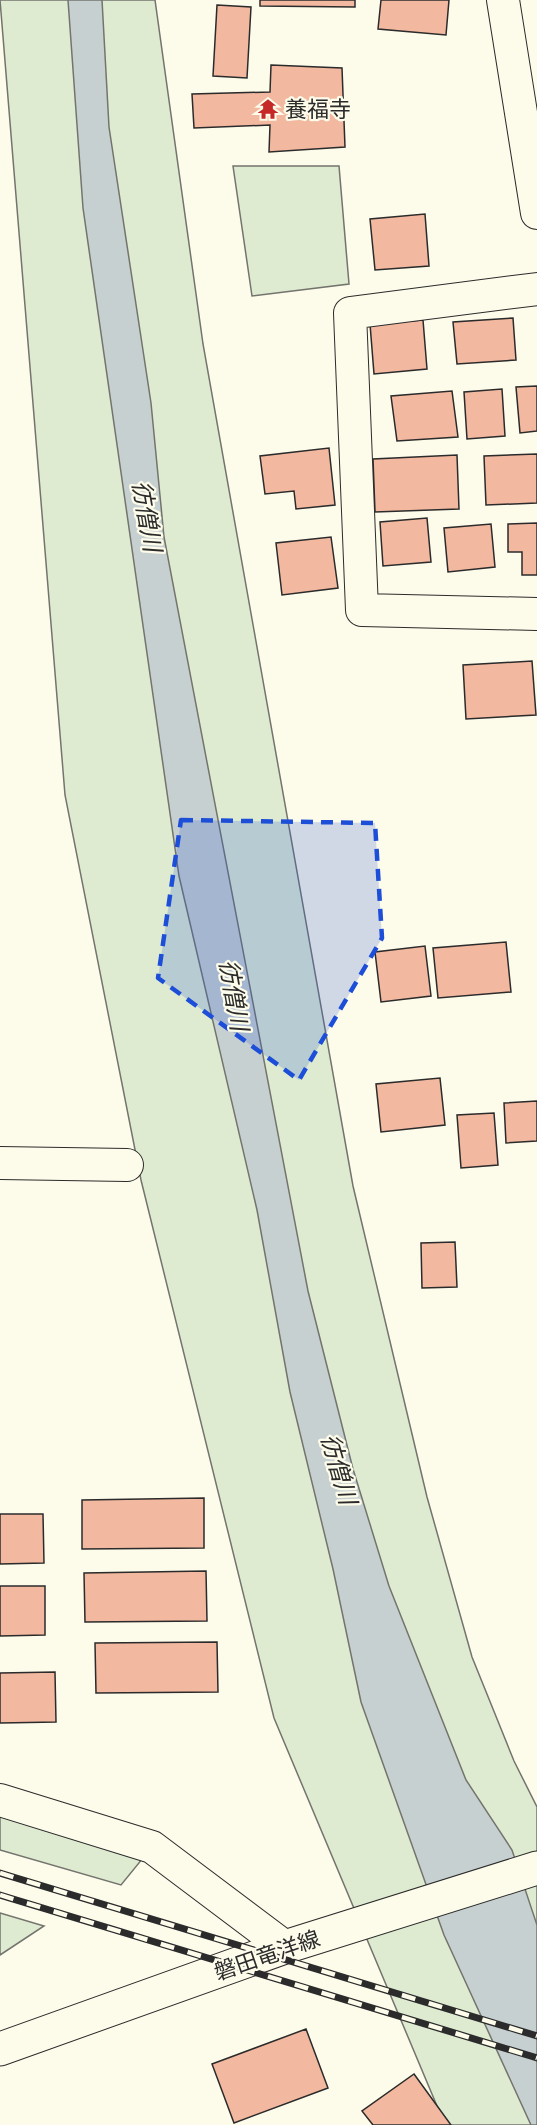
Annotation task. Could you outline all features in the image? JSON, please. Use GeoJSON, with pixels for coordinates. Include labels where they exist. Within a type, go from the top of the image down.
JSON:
{"type":"FeatureCollection","features":[{"type":"Feature","properties":{"kind":"main road","name":"磐田竜洋線"},"geometry":{"type":"LineString","coordinates":[[0,2049],[285,1947],[537,1868]]}},
{"type":"Feature","properties":{"kind":"street"},"geometry":{"type":"LineString","coordinates":[[503,0],[537,213]]}},
{"type":"Feature","properties":{"kind":"street"},"geometry":{"type":"LineString","coordinates":[[537,289],[350,313],[362,610],[537,615]]}},
{"type":"Feature","properties":{"kind":"street"},"geometry":{"type":"LineString","coordinates":[[0,1163],[127,1165]]}},
{"type":"Feature","properties":{"kind":"street"},"geometry":{"type":"LineString","coordinates":[[0,1800],[152,1846],[285,1947]]}},
{"type":"Feature","properties":{"kind":"highlighted area"},"geometry":{"type":"Polygon","coordinates":[[[181,820],[375,823],[382,938],[299,1080],[158,978],[181,820]]]}},
{"type":"Feature","properties":{"kind":"green space"},"geometry":{"type":"Polygon","coordinates":[[[0,0],[155,0],[203,344],[353,1186],[427,1497],[472,1657],[514,1761],[537,1807],[537,2125],[445,2125],[274,1718],[141,1180],[65,795],[0,0]]]}},
{"type":"Feature","properties":{"kind":"green space"},"geometry":{"type":"Polygon","coordinates":[[[233,166],[339,166],[349,284],[252,296],[233,166]]]}},
{"type":"Feature","properties":{"kind":"green space"},"geometry":{"type":"Polygon","coordinates":[[[0,1800],[152,1847],[121,1885],[0,1850],[0,1800]]]}},
{"type":"Feature","properties":{"kind":"green space"},"geometry":{"type":"Polygon","coordinates":[[[0,1913],[44,1926],[0,1955],[0,1913]]]}},
{"type":"Feature","properties":{"kind":"water","name":"彷僧川"},"geometry":{"type":"Polygon","coordinates":[[[68,0],[102,0],[109,127],[151,403],[164,537],[308,1291],[353,1469],[389,1586],[466,1780],[512,1850],[537,1925],[537,2125],[531,2125],[444,1935],[361,1702],[333,1569],[290,1392],[257,1210],[179,876],[83,208],[68,0]]]}},
{"type":"Feature","properties":{"kind":"building"},"geometry":{"type":"Polygon","coordinates":[[[260,0],[355,0],[355,7],[260,6],[260,0]]]}},
{"type":"Feature","properties":{"kind":"building"},"geometry":{"type":"Polygon","coordinates":[[[381,0],[449,0],[446,35],[378,29],[381,0]]]}},
{"type":"Feature","properties":{"kind":"building"},"geometry":{"type":"Polygon","coordinates":[[[217,5],[251,7],[247,78],[213,76],[217,5]]]}},
{"type":"Feature","properties":{"kind":"building","name":"養福寺"},"geometry":{"type":"Polygon","coordinates":[[[271,65],[342,68],[345,147],[269,152],[270,125],[194,128],[192,94],[270,92],[271,65]]]}},
{"type":"Feature","properties":{"kind":"building"},"geometry":{"type":"Polygon","coordinates":[[[425,214],[429,266],[375,270],[370,219],[425,214]]]}},
{"type":"Feature","properties":{"kind":"building"},"geometry":{"type":"Polygon","coordinates":[[[513,318],[516,360],[457,364],[453,322],[513,318]]]}},
{"type":"Feature","properties":{"kind":"building"},"geometry":{"type":"Polygon","coordinates":[[[423,320],[427,369],[374,374],[370,324],[423,320]]]}},
{"type":"Feature","properties":{"kind":"building"},"geometry":{"type":"Polygon","coordinates":[[[537,386],[537,431],[520,433],[516,387],[537,386]]]}},
{"type":"Feature","properties":{"kind":"building"},"geometry":{"type":"Polygon","coordinates":[[[502,389],[505,436],[467,439],[464,392],[502,389]]]}},
{"type":"Feature","properties":{"kind":"building"},"geometry":{"type":"Polygon","coordinates":[[[452,391],[458,437],[397,441],[391,396],[452,391]]]}},
{"type":"Feature","properties":{"kind":"building"},"geometry":{"type":"Polygon","coordinates":[[[329,448],[335,505],[296,509],[294,491],[265,494],[260,456],[329,448]]]}},
{"type":"Feature","properties":{"kind":"building"},"geometry":{"type":"Polygon","coordinates":[[[537,454],[537,503],[486,505],[484,456],[537,454]]]}},
{"type":"Feature","properties":{"kind":"building"},"geometry":{"type":"Polygon","coordinates":[[[457,455],[459,509],[375,512],[373,459],[457,455]]]}},
{"type":"Feature","properties":{"kind":"building"},"geometry":{"type":"Polygon","coordinates":[[[427,518],[431,562],[383,566],[380,522],[427,518]]]}},
{"type":"Feature","properties":{"kind":"building"},"geometry":{"type":"Polygon","coordinates":[[[537,523],[537,575],[522,575],[522,552],[508,552],[508,524],[537,523]]]}},
{"type":"Feature","properties":{"kind":"building"},"geometry":{"type":"Polygon","coordinates":[[[491,524],[495,567],[448,572],[444,528],[491,524]]]}},
{"type":"Feature","properties":{"kind":"building"},"geometry":{"type":"Polygon","coordinates":[[[331,537],[338,588],[282,595],[276,543],[331,537]]]}},
{"type":"Feature","properties":{"kind":"building"},"geometry":{"type":"Polygon","coordinates":[[[532,661],[536,715],[466,719],[463,665],[532,661]]]}},
{"type":"Feature","properties":{"kind":"building"},"geometry":{"type":"Polygon","coordinates":[[[506,942],[511,992],[438,998],[433,948],[506,942]]]}},
{"type":"Feature","properties":{"kind":"building"},"geometry":{"type":"Polygon","coordinates":[[[425,946],[431,996],[381,1002],[375,952],[425,946]]]}},
{"type":"Feature","properties":{"kind":"building"},"geometry":{"type":"Polygon","coordinates":[[[440,1078],[445,1125],[381,1132],[376,1084],[440,1078]]]}},
{"type":"Feature","properties":{"kind":"building"},"geometry":{"type":"Polygon","coordinates":[[[537,1101],[537,1141],[506,1143],[504,1103],[537,1101]]]}},
{"type":"Feature","properties":{"kind":"building"},"geometry":{"type":"Polygon","coordinates":[[[494,1113],[498,1165],[461,1168],[457,1115],[494,1113]]]}},
{"type":"Feature","properties":{"kind":"building"},"geometry":{"type":"Polygon","coordinates":[[[455,1242],[457,1287],[422,1288],[421,1243],[455,1242]]]}},
{"type":"Feature","properties":{"kind":"building"},"geometry":{"type":"Polygon","coordinates":[[[204,1498],[204,1548],[82,1549],[82,1500],[204,1498]]]}},
{"type":"Feature","properties":{"kind":"building"},"geometry":{"type":"Polygon","coordinates":[[[0,1514],[43,1514],[44,1563],[0,1564],[0,1514]]]}},
{"type":"Feature","properties":{"kind":"building"},"geometry":{"type":"Polygon","coordinates":[[[206,1571],[207,1621],[85,1622],[84,1573],[206,1571]]]}},
{"type":"Feature","properties":{"kind":"building"},"geometry":{"type":"Polygon","coordinates":[[[0,1586],[45,1586],[45,1635],[0,1636],[0,1586]]]}},
{"type":"Feature","properties":{"kind":"building"},"geometry":{"type":"Polygon","coordinates":[[[217,1642],[218,1692],[96,1693],[95,1643],[217,1642]]]}},
{"type":"Feature","properties":{"kind":"building"},"geometry":{"type":"Polygon","coordinates":[[[55,1672],[56,1722],[0,1723],[0,1673],[55,1672]]]}},
{"type":"Feature","properties":{"kind":"building"},"geometry":{"type":"Polygon","coordinates":[[[306,2029],[328,2088],[234,2123],[212,2064],[306,2029]]]}},
{"type":"Feature","properties":{"kind":"building"},"geometry":{"type":"Polygon","coordinates":[[[414,2074],[451,2125],[373,2125],[362,2111],[414,2074]]]}},
{"type":"Feature","properties":{"kind":"railway"},"geometry":{"type":"LineString","coordinates":[[0,1873],[537,2036]]}},
{"type":"Feature","properties":{"kind":"railway"},"geometry":{"type":"LineString","coordinates":[[0,1895],[537,2058]]}},
{"type":"Feature","properties":{"kind":"place","name":"養福寺"},"geometry":{"type":"Point","coordinates":[268,109]}}]}
